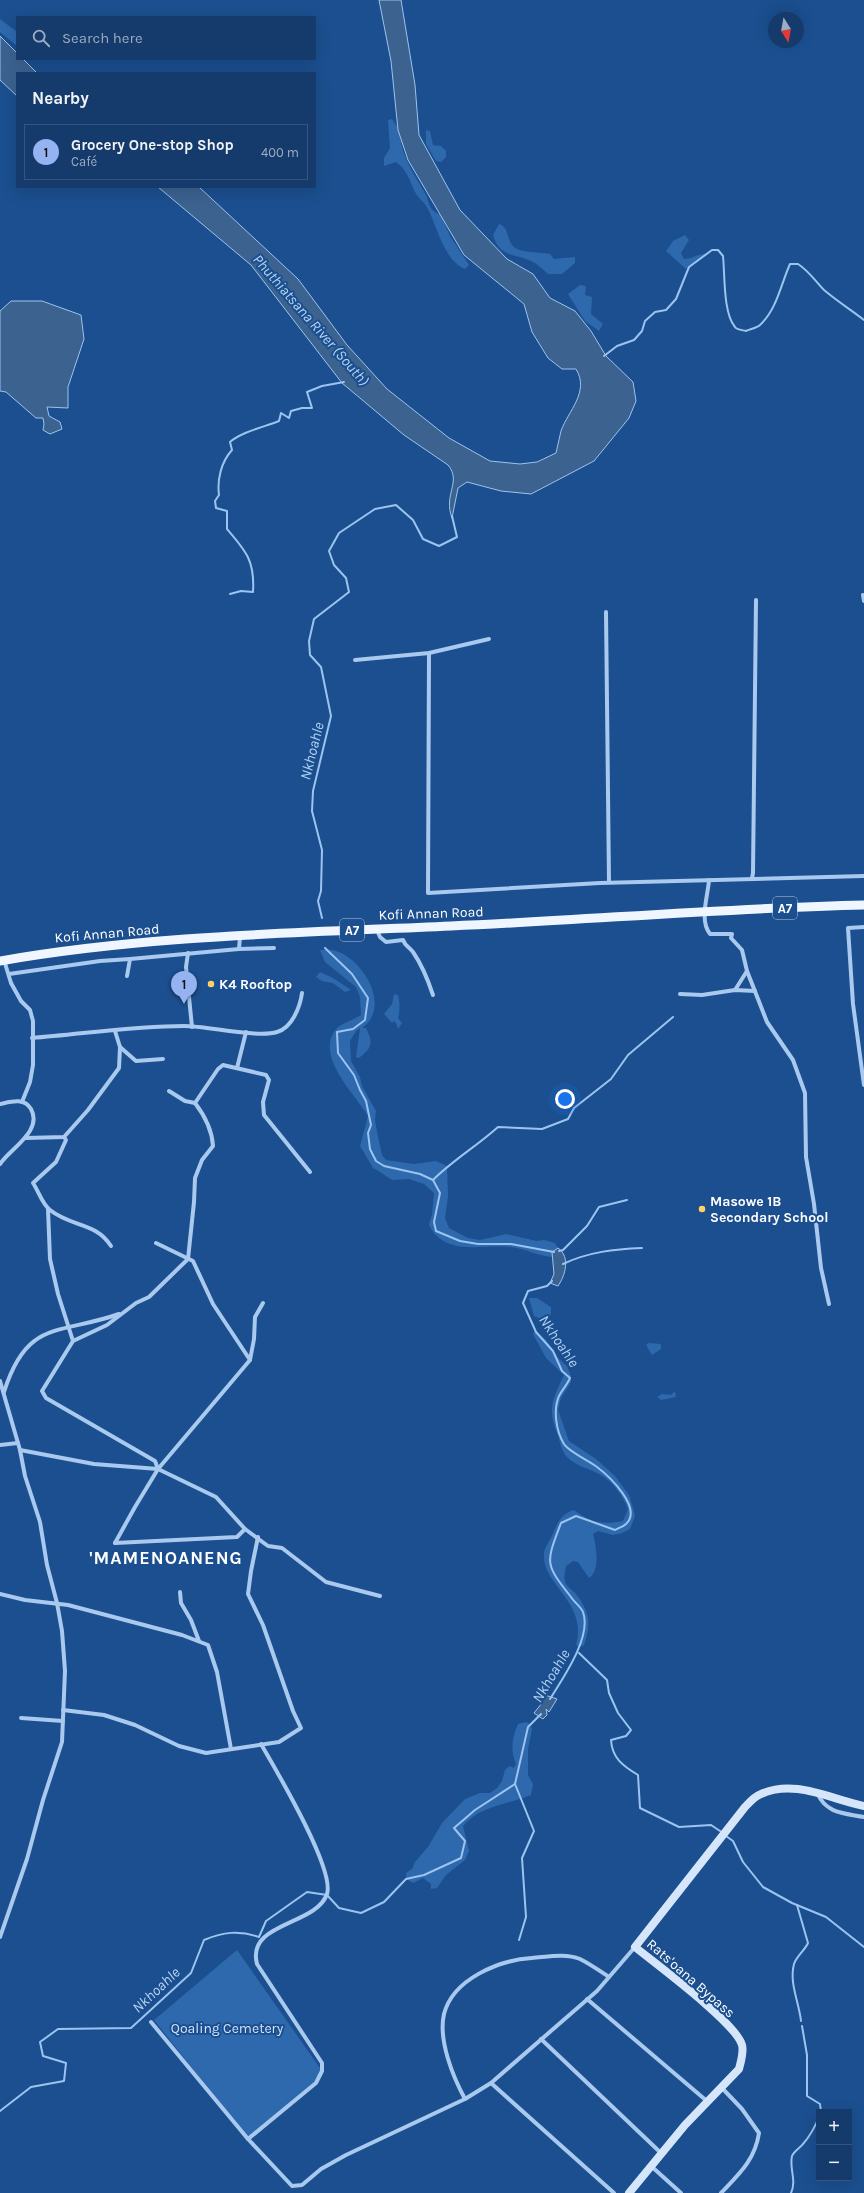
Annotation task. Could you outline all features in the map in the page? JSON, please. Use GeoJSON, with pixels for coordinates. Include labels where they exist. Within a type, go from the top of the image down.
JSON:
{"type":"FeatureCollection","features":[{"type":"Feature","properties":{"kind":"main road","name":"Kofi Annan Road"},"geometry":{"type":"LineString","coordinates":[[2,960],[69,950],[377,928],[448,926],[864,905]]}},
{"type":"Feature","properties":{"kind":"street"},"geometry":{"type":"LineString","coordinates":[[863,595],[864,601]]}},
{"type":"Feature","properties":{"kind":"street"},"geometry":{"type":"LineString","coordinates":[[752,878],[756,600]]}},
{"type":"Feature","properties":{"kind":"street"},"geometry":{"type":"LineString","coordinates":[[606,612],[609,882]]}},
{"type":"Feature","properties":{"kind":"street"},"geometry":{"type":"LineString","coordinates":[[355,660],[429,653],[489,639]]}},
{"type":"Feature","properties":{"kind":"street"},"geometry":{"type":"LineString","coordinates":[[429,653],[428,893],[609,882],[864,876]]}},
{"type":"Feature","properties":{"kind":"street"},"geometry":{"type":"LineString","coordinates":[[709,880],[706,912],[708,931],[710,934],[732,934],[731,938],[742,950],[747,970],[767,1022],[793,1060],[805,1093],[806,1157],[814,1204],[821,1268],[829,1304]]}},
{"type":"Feature","properties":{"kind":"street"},"geometry":{"type":"LineString","coordinates":[[864,927],[848,928],[853,1004],[864,1085]]}},
{"type":"Feature","properties":{"kind":"street"},"geometry":{"type":"LineString","coordinates":[[377,928],[380,937],[386,942],[403,940],[404,945],[412,951],[429,981],[433,995]]}},
{"type":"Feature","properties":{"kind":"street"},"geometry":{"type":"LineString","coordinates":[[239,949],[240,937]]}},
{"type":"Feature","properties":{"kind":"street"},"geometry":{"type":"LineString","coordinates":[[9,974],[23,974],[54,967],[92,962],[239,949],[274,948]]}},
{"type":"Feature","properties":{"kind":"street"},"geometry":{"type":"LineString","coordinates":[[188,953],[186,967],[192,1027]]}},
{"type":"Feature","properties":{"kind":"street"},"geometry":{"type":"LineString","coordinates":[[127,976],[130,959]]}},
{"type":"Feature","properties":{"kind":"street"},"geometry":{"type":"LineString","coordinates":[[2,960],[9,974],[11,983],[21,1001],[30,1010],[33,1021],[31,1075],[22,1102]]}},
{"type":"Feature","properties":{"kind":"street"},"geometry":{"type":"LineString","coordinates":[[735,990],[747,970]]}},
{"type":"Feature","properties":{"kind":"street"},"geometry":{"type":"LineString","coordinates":[[680,994],[702,995],[735,990],[755,991]]}},
{"type":"Feature","properties":{"kind":"street"},"geometry":{"type":"LineString","coordinates":[[32,1038],[115,1031],[141,1027],[192,1027],[246,1032],[277,1032],[288,1026],[300,1005],[302,993]]}},
{"type":"Feature","properties":{"kind":"street"},"geometry":{"type":"LineString","coordinates":[[26,1138],[64,1137],[88,1110],[119,1068],[120,1047],[115,1031]]}},
{"type":"Feature","properties":{"kind":"street"},"geometry":{"type":"LineString","coordinates":[[237,1068],[246,1032]]}},
{"type":"Feature","properties":{"kind":"street"},"geometry":{"type":"LineString","coordinates":[[120,1047],[136,1061],[163,1059]]}},
{"type":"Feature","properties":{"kind":"street"},"geometry":{"type":"LineString","coordinates":[[195,1102],[218,1069],[223,1066],[266,1075],[269,1080],[263,1102],[264,1116],[310,1172]]}},
{"type":"Feature","properties":{"kind":"street"},"geometry":{"type":"LineString","coordinates":[[158,1469],[155,1461],[46,1398],[42,1391],[73,1341],[107,1324],[136,1303],[149,1297],[188,1259],[195,1178],[202,1160],[213,1146],[212,1135],[204,1115],[195,1102],[185,1101],[169,1091]]}},
{"type":"Feature","properties":{"kind":"street"},"geometry":{"type":"LineString","coordinates":[[0,1104],[17,1100],[29,1105],[33,1112],[34,1123],[26,1138],[10,1151],[0,1164]]}},
{"type":"Feature","properties":{"kind":"street"},"geometry":{"type":"LineString","coordinates":[[64,1137],[66,1140],[60,1156],[34,1184],[48,1209],[50,1259],[58,1294],[70,1326],[73,1341]]}},
{"type":"Feature","properties":{"kind":"street"},"geometry":{"type":"LineString","coordinates":[[48,1209],[72,1222],[98,1231],[111,1246]]}},
{"type":"Feature","properties":{"kind":"street"},"geometry":{"type":"LineString","coordinates":[[156,1243],[193,1261],[213,1304],[250,1360]]}},
{"type":"Feature","properties":{"kind":"street"},"geometry":{"type":"LineString","coordinates":[[245,1529],[237,1537],[115,1543],[158,1469],[250,1360],[254,1339],[255,1317],[263,1303]]}},
{"type":"Feature","properties":{"kind":"street"},"geometry":{"type":"LineString","coordinates":[[4,1392],[11,1370],[17,1358],[40,1336],[70,1326],[125,1312]]}},
{"type":"Feature","properties":{"kind":"street"},"geometry":{"type":"LineString","coordinates":[[0,1381],[20,1450],[25,1476],[40,1522],[47,1565],[57,1603],[65,1671],[62,1742],[42,1800],[27,1859],[0,1937]]}},
{"type":"Feature","properties":{"kind":"street"},"geometry":{"type":"LineString","coordinates":[[0,1445],[18,1443]]}},
{"type":"Feature","properties":{"kind":"street"},"geometry":{"type":"LineString","coordinates":[[20,1450],[94,1464],[158,1469],[216,1497],[245,1529],[258,1537],[268,1546],[282,1548],[326,1582],[380,1596]]}},
{"type":"Feature","properties":{"kind":"street"},"geometry":{"type":"LineString","coordinates":[[63,1710],[104,1715],[135,1724],[179,1746],[206,1753],[279,1742],[301,1728],[293,1711],[264,1625],[248,1594],[250,1571],[258,1537]]}},
{"type":"Feature","properties":{"kind":"street"},"geometry":{"type":"LineString","coordinates":[[180,1592],[181,1603],[191,1620],[194,1634],[199,1641]]}},
{"type":"Feature","properties":{"kind":"street"},"geometry":{"type":"LineString","coordinates":[[0,1594],[25,1600],[57,1603],[182,1635],[208,1645],[217,1672],[231,1749]]}},
{"type":"Feature","properties":{"kind":"street"},"geometry":{"type":"LineString","coordinates":[[21,1718],[63,1721]]}},
{"type":"Feature","properties":{"kind":"street"},"geometry":{"type":"LineString","coordinates":[[248,2140],[316,2083],[322,2071],[322,2063],[257,1964],[255,1958],[257,1947],[268,1933],[318,1908],[327,1895],[328,1886],[318,1856],[296,1806],[261,1744]]}},
{"type":"Feature","properties":{"kind":"street","name":"Rats'oana Bypass"},"geometry":{"type":"LineString","coordinates":[[629,2193],[661,2153],[738,2069],[742,2057],[742,2044],[735,2033],[706,2004],[635,1947],[713,1846],[745,1807],[758,1795],[780,1788],[817,1792],[864,1806]]}},
{"type":"Feature","properties":{"kind":"street"},"geometry":{"type":"LineString","coordinates":[[817,1792],[823,1804],[835,1812],[864,1817]]}},
{"type":"Feature","properties":{"kind":"street"},"geometry":{"type":"LineString","coordinates":[[151,2022],[248,2140],[292,2186],[302,2185],[321,2169],[346,2155],[465,2099],[491,2083],[587,1999],[609,1977],[635,1947]]}},
{"type":"Feature","properties":{"kind":"street"},"geometry":{"type":"LineString","coordinates":[[465,2099],[454,2080],[443,2036],[444,2014],[454,1996],[473,1976],[498,1964],[523,1958],[558,1956],[580,1959],[609,1977]]}},
{"type":"Feature","properties":{"kind":"street"},"geometry":{"type":"LineString","coordinates":[[587,1999],[708,2102]]}},
{"type":"Feature","properties":{"kind":"street"},"geometry":{"type":"LineString","coordinates":[[541,2039],[661,2153]]}},
{"type":"Feature","properties":{"kind":"street"},"geometry":{"type":"LineString","coordinates":[[491,2083],[614,2193]]}},
{"type":"Feature","properties":{"kind":"street"},"geometry":{"type":"LineString","coordinates":[[721,2193],[744,2169],[757,2149],[759,2133],[742,2109],[722,2088]]}},
{"type":"Feature","properties":{"kind":"street"},"geometry":{"type":"LineString","coordinates":[[651,2165],[681,2193]]}},
{"type":"Feature","properties":{"kind":"green space"},"geometry":{"type":"Polygon","coordinates":[[[0,19],[16,31],[16,45],[0,32],[0,19]]]}},
{"type":"Feature","properties":{"kind":"green space"},"geometry":{"type":"Polygon","coordinates":[[[392,119],[397,127],[407,162],[427,197],[430,206],[433,211],[441,215],[450,236],[469,265],[465,269],[458,265],[446,251],[427,207],[418,197],[403,168],[396,162],[384,166],[384,158],[390,148],[388,120],[392,119]]]}},
{"type":"Feature","properties":{"kind":"green space"},"geometry":{"type":"Polygon","coordinates":[[[426,130],[430,131],[433,145],[441,146],[446,151],[446,157],[441,162],[436,161],[426,144],[426,130]]]}},
{"type":"Feature","properties":{"kind":"green space"},"geometry":{"type":"Polygon","coordinates":[[[499,224],[505,228],[510,242],[517,249],[550,254],[554,259],[575,257],[575,263],[562,274],[548,274],[533,262],[505,252],[496,243],[493,235],[499,224]]]}},
{"type":"Feature","properties":{"kind":"green space"},"geometry":{"type":"Polygon","coordinates":[[[685,235],[689,240],[681,253],[684,259],[707,254],[686,269],[666,251],[673,241],[685,235]]]}},
{"type":"Feature","properties":{"kind":"green space"},"geometry":{"type":"Polygon","coordinates":[[[580,285],[586,286],[585,295],[592,297],[591,314],[603,324],[599,331],[585,321],[568,294],[580,285]]]}},
{"type":"Feature","properties":{"kind":"green space"},"geometry":{"type":"Polygon","coordinates":[[[320,950],[336,951],[356,963],[364,973],[374,997],[374,1008],[371,1019],[362,1028],[366,1028],[370,1037],[371,1041],[369,1048],[359,1058],[356,1057],[360,1028],[356,1031],[350,1041],[351,1061],[360,1077],[362,1086],[376,1111],[375,1120],[382,1155],[386,1160],[414,1164],[436,1161],[447,1166],[448,1196],[445,1218],[449,1228],[468,1238],[480,1240],[506,1234],[537,1241],[544,1240],[555,1243],[558,1248],[555,1249],[554,1257],[543,1256],[510,1247],[465,1247],[444,1242],[436,1235],[429,1225],[432,1214],[434,1193],[424,1184],[409,1179],[392,1180],[373,1168],[360,1146],[368,1116],[339,1074],[333,1062],[330,1050],[331,1039],[337,1028],[361,1015],[360,997],[356,987],[325,962],[320,950]]]}},
{"type":"Feature","properties":{"kind":"green space"},"geometry":{"type":"Polygon","coordinates":[[[320,972],[333,978],[351,990],[345,992],[333,983],[322,981],[316,977],[320,972]]]}},
{"type":"Feature","properties":{"kind":"green space"},"geometry":{"type":"Polygon","coordinates":[[[394,994],[398,995],[400,1006],[398,1018],[402,1023],[398,1029],[396,1023],[394,1021],[392,1023],[384,1014],[392,1004],[394,994]]]}},
{"type":"Feature","properties":{"kind":"green space"},"geometry":{"type":"Polygon","coordinates":[[[529,1298],[537,1298],[551,1307],[549,1318],[543,1320],[534,1316],[529,1298]]]}},
{"type":"Feature","properties":{"kind":"green space"},"geometry":{"type":"Polygon","coordinates":[[[535,1330],[546,1340],[559,1359],[567,1366],[571,1376],[571,1382],[561,1398],[558,1410],[569,1441],[596,1459],[615,1476],[629,1495],[635,1516],[630,1529],[622,1533],[613,1535],[598,1531],[593,1534],[597,1558],[593,1575],[589,1578],[578,1562],[573,1561],[566,1566],[564,1575],[565,1582],[580,1599],[588,1617],[588,1630],[584,1645],[580,1647],[576,1645],[578,1630],[576,1617],[570,1605],[549,1575],[545,1564],[544,1551],[559,1521],[570,1511],[574,1510],[586,1518],[597,1522],[609,1523],[623,1521],[628,1509],[613,1484],[599,1474],[573,1462],[563,1451],[554,1425],[552,1410],[554,1397],[564,1375],[546,1358],[533,1334],[535,1330]]]}},
{"type":"Feature","properties":{"kind":"green space"},"geometry":{"type":"Polygon","coordinates":[[[649,1343],[661,1344],[661,1349],[652,1355],[646,1345],[649,1343]]]}},
{"type":"Feature","properties":{"kind":"green space"},"geometry":{"type":"Polygon","coordinates":[[[675,1391],[676,1397],[661,1400],[657,1397],[662,1394],[671,1395],[675,1391]]]}},
{"type":"Feature","properties":{"kind":"green space"},"geometry":{"type":"Polygon","coordinates":[[[526,1722],[530,1724],[532,1729],[528,1749],[528,1775],[533,1784],[531,1795],[495,1806],[477,1814],[470,1819],[463,1826],[469,1851],[465,1860],[446,1875],[437,1888],[431,1889],[431,1884],[423,1878],[413,1883],[406,1879],[406,1873],[412,1869],[415,1862],[428,1847],[442,1823],[465,1799],[480,1793],[490,1793],[497,1788],[502,1781],[505,1770],[510,1766],[514,1768],[516,1764],[512,1744],[514,1734],[518,1724],[526,1722]]]}},
{"type":"Feature","properties":{"kind":"green space","name":"Qoaling Cemetery"},"geometry":{"type":"Polygon","coordinates":[[[237,1950],[322,2071],[316,2083],[248,2139],[154,2020],[237,1950]]]}},
{"type":"Feature","properties":{"kind":"water","name":"Phuthiatsana River (South)"},"geometry":{"type":"Polygon","coordinates":[[[379,0],[401,0],[415,85],[419,135],[460,210],[507,259],[533,274],[550,298],[575,311],[591,331],[606,356],[633,382],[636,401],[629,418],[594,461],[531,494],[501,491],[467,482],[458,488],[452,518],[450,510],[450,495],[453,477],[452,471],[448,465],[404,435],[342,383],[251,265],[159,188],[200,188],[298,279],[347,345],[387,389],[449,438],[490,461],[520,464],[537,462],[556,453],[561,431],[579,393],[581,386],[580,377],[576,369],[562,369],[548,358],[532,332],[524,304],[464,255],[408,160],[398,130],[391,61],[379,0]]]}},
{"type":"Feature","properties":{"kind":"water"},"geometry":{"type":"Polygon","coordinates":[[[0,36],[16,52],[16,60],[24,60],[36,72],[16,72],[16,95],[0,80],[0,36]]]}},
{"type":"Feature","properties":{"kind":"water"},"geometry":{"type":"Polygon","coordinates":[[[11,301],[42,301],[81,315],[84,339],[68,387],[68,408],[47,407],[49,416],[60,422],[62,429],[50,434],[43,430],[43,418],[36,418],[6,392],[0,391],[0,311],[11,301]]]}},
{"type":"Feature","properties":{"kind":"water"},"geometry":{"type":"Polygon","coordinates":[[[558,1248],[564,1256],[566,1267],[558,1286],[550,1283],[554,1274],[552,1252],[558,1248]]]}},
{"type":"Feature","properties":{"kind":"water"},"geometry":{"type":"Polygon","coordinates":[[[542,1694],[557,1699],[549,1712],[546,1709],[547,1715],[543,1719],[534,1713],[542,1703],[542,1694]]]}},
{"type":"Feature","properties":{"kind":"waterway"},"geometry":{"type":"LineString","coordinates":[[604,356],[617,346],[634,340],[642,331],[645,321],[655,312],[666,310],[676,299],[689,267],[712,250],[718,250],[723,256],[726,303],[731,321],[737,329],[746,331],[755,328],[766,319],[775,304],[790,264],[798,264],[802,267],[824,290],[864,320]]}},
{"type":"Feature","properties":{"kind":"waterway","name":"Phuthiatsana River (South)"},"geometry":{"type":"LineString","coordinates":[[230,594],[241,591],[253,592],[251,564],[248,557],[227,529],[227,511],[216,508],[215,501],[219,495],[221,471],[225,460],[232,450],[230,442],[246,433],[279,421],[281,413],[289,418],[291,411],[302,408],[312,408],[307,392],[322,386],[344,382]]}},
{"type":"Feature","properties":{"kind":"waterway","name":"Nkhoahle"},"geometry":{"type":"LineString","coordinates":[[322,918],[318,901],[321,891],[322,850],[312,811],[313,791],[331,716],[321,667],[310,655],[309,641],[314,619],[349,592],[346,578],[334,565],[329,551],[339,533],[375,509],[396,505],[413,520],[423,539],[439,546],[457,537],[452,516]]}},
{"type":"Feature","properties":{"kind":"waterway","name":"Nkhoahle"},"geometry":{"type":"LineString","coordinates":[[325,948],[352,974],[368,998],[365,1020],[353,1029],[337,1032],[338,1053],[354,1075],[366,1101],[371,1125],[368,1133],[370,1149],[376,1161],[384,1166],[420,1174],[433,1180],[440,1193],[434,1222],[436,1231],[460,1241],[478,1244],[511,1244],[554,1252]]}},
{"type":"Feature","properties":{"kind":"waterway"},"geometry":{"type":"LineString","coordinates":[[433,1180],[498,1127],[542,1129],[568,1119],[574,1108],[611,1079],[628,1055],[673,1017]]}},
{"type":"Feature","properties":{"kind":"waterway"},"geometry":{"type":"LineString","coordinates":[[559,1251],[563,1250],[587,1226],[599,1207],[627,1200]]}},
{"type":"Feature","properties":{"kind":"waterway"},"geometry":{"type":"LineString","coordinates":[[563,1264],[592,1254],[622,1249],[642,1248]]}},
{"type":"Feature","properties":{"kind":"waterway","name":"Nkhoahle"},"geometry":{"type":"LineString","coordinates":[[550,1699],[575,1657],[580,1645],[585,1622],[582,1610],[556,1577],[550,1562],[552,1547],[561,1523],[576,1516],[615,1530],[626,1524],[630,1517],[630,1510],[627,1501],[616,1485],[597,1467],[566,1447],[561,1439],[557,1427],[557,1402],[570,1378],[562,1371],[553,1351],[536,1332],[523,1303],[528,1291],[547,1286],[552,1281]]}},
{"type":"Feature","properties":{"kind":"waterway"},"geometry":{"type":"LineString","coordinates":[[579,1653],[607,1680],[609,1693],[618,1713],[631,1730],[626,1736],[611,1740],[614,1752],[619,1761],[638,1775],[640,1808],[679,1827],[711,1825],[723,1833]]}},
{"type":"Feature","properties":{"kind":"waterway","name":"Nkhoahle"},"geometry":{"type":"LineString","coordinates":[[0,2111],[31,2087],[64,2081],[66,2063],[43,2056],[40,2042],[58,2029],[131,2028],[191,1973],[204,1940],[218,1935],[231,1933],[245,1933],[259,1937],[266,1921],[307,1892],[327,1895],[339,1908],[361,1913],[384,1902],[406,1879],[424,1875],[461,1858],[465,1841],[454,1828],[475,1810],[515,1784],[528,1727],[541,1714]]}},
{"type":"Feature","properties":{"kind":"waterway"},"geometry":{"type":"LineString","coordinates":[[515,1784],[534,1831],[522,1858],[526,1917],[519,1940]]}},
{"type":"Feature","properties":{"kind":"waterway"},"geometry":{"type":"LineString","coordinates":[[726,1836],[733,1841],[743,1862],[763,1887],[792,1903],[826,1917],[864,1947]]}},
{"type":"Feature","properties":{"kind":"waterway"},"geometry":{"type":"LineString","coordinates":[[797,1905],[808,1943],[795,1961],[793,1971],[793,1985],[801,2021]]}},
{"type":"Feature","properties":{"kind":"waterway"},"geometry":{"type":"LineString","coordinates":[[802,2026],[807,2055],[807,2096],[820,2104],[821,2109]]}},
{"type":"Feature","properties":{"kind":"waterway"},"geometry":{"type":"LineString","coordinates":[[791,2193],[793,2188],[791,2165],[792,2156],[808,2138],[816,2124]]}},
{"type":"Feature","properties":{"kind":"place","name":"K4 Rooftop"},"geometry":{"type":"Point","coordinates":[211,984]}},
{"type":"Feature","properties":{"kind":"place","name":"Grocery One-stop Shop"},"geometry":{"type":"Point","coordinates":[184,1004]}},
{"type":"Feature","properties":{"kind":"place","name":"Masowe 1B Secondary School"},"geometry":{"type":"Point","coordinates":[702,1209]}},
{"type":"Feature","properties":{"kind":"district","name":"'MAMENOANENG"},"geometry":{"type":"Point","coordinates":[166,1558]}}]}
